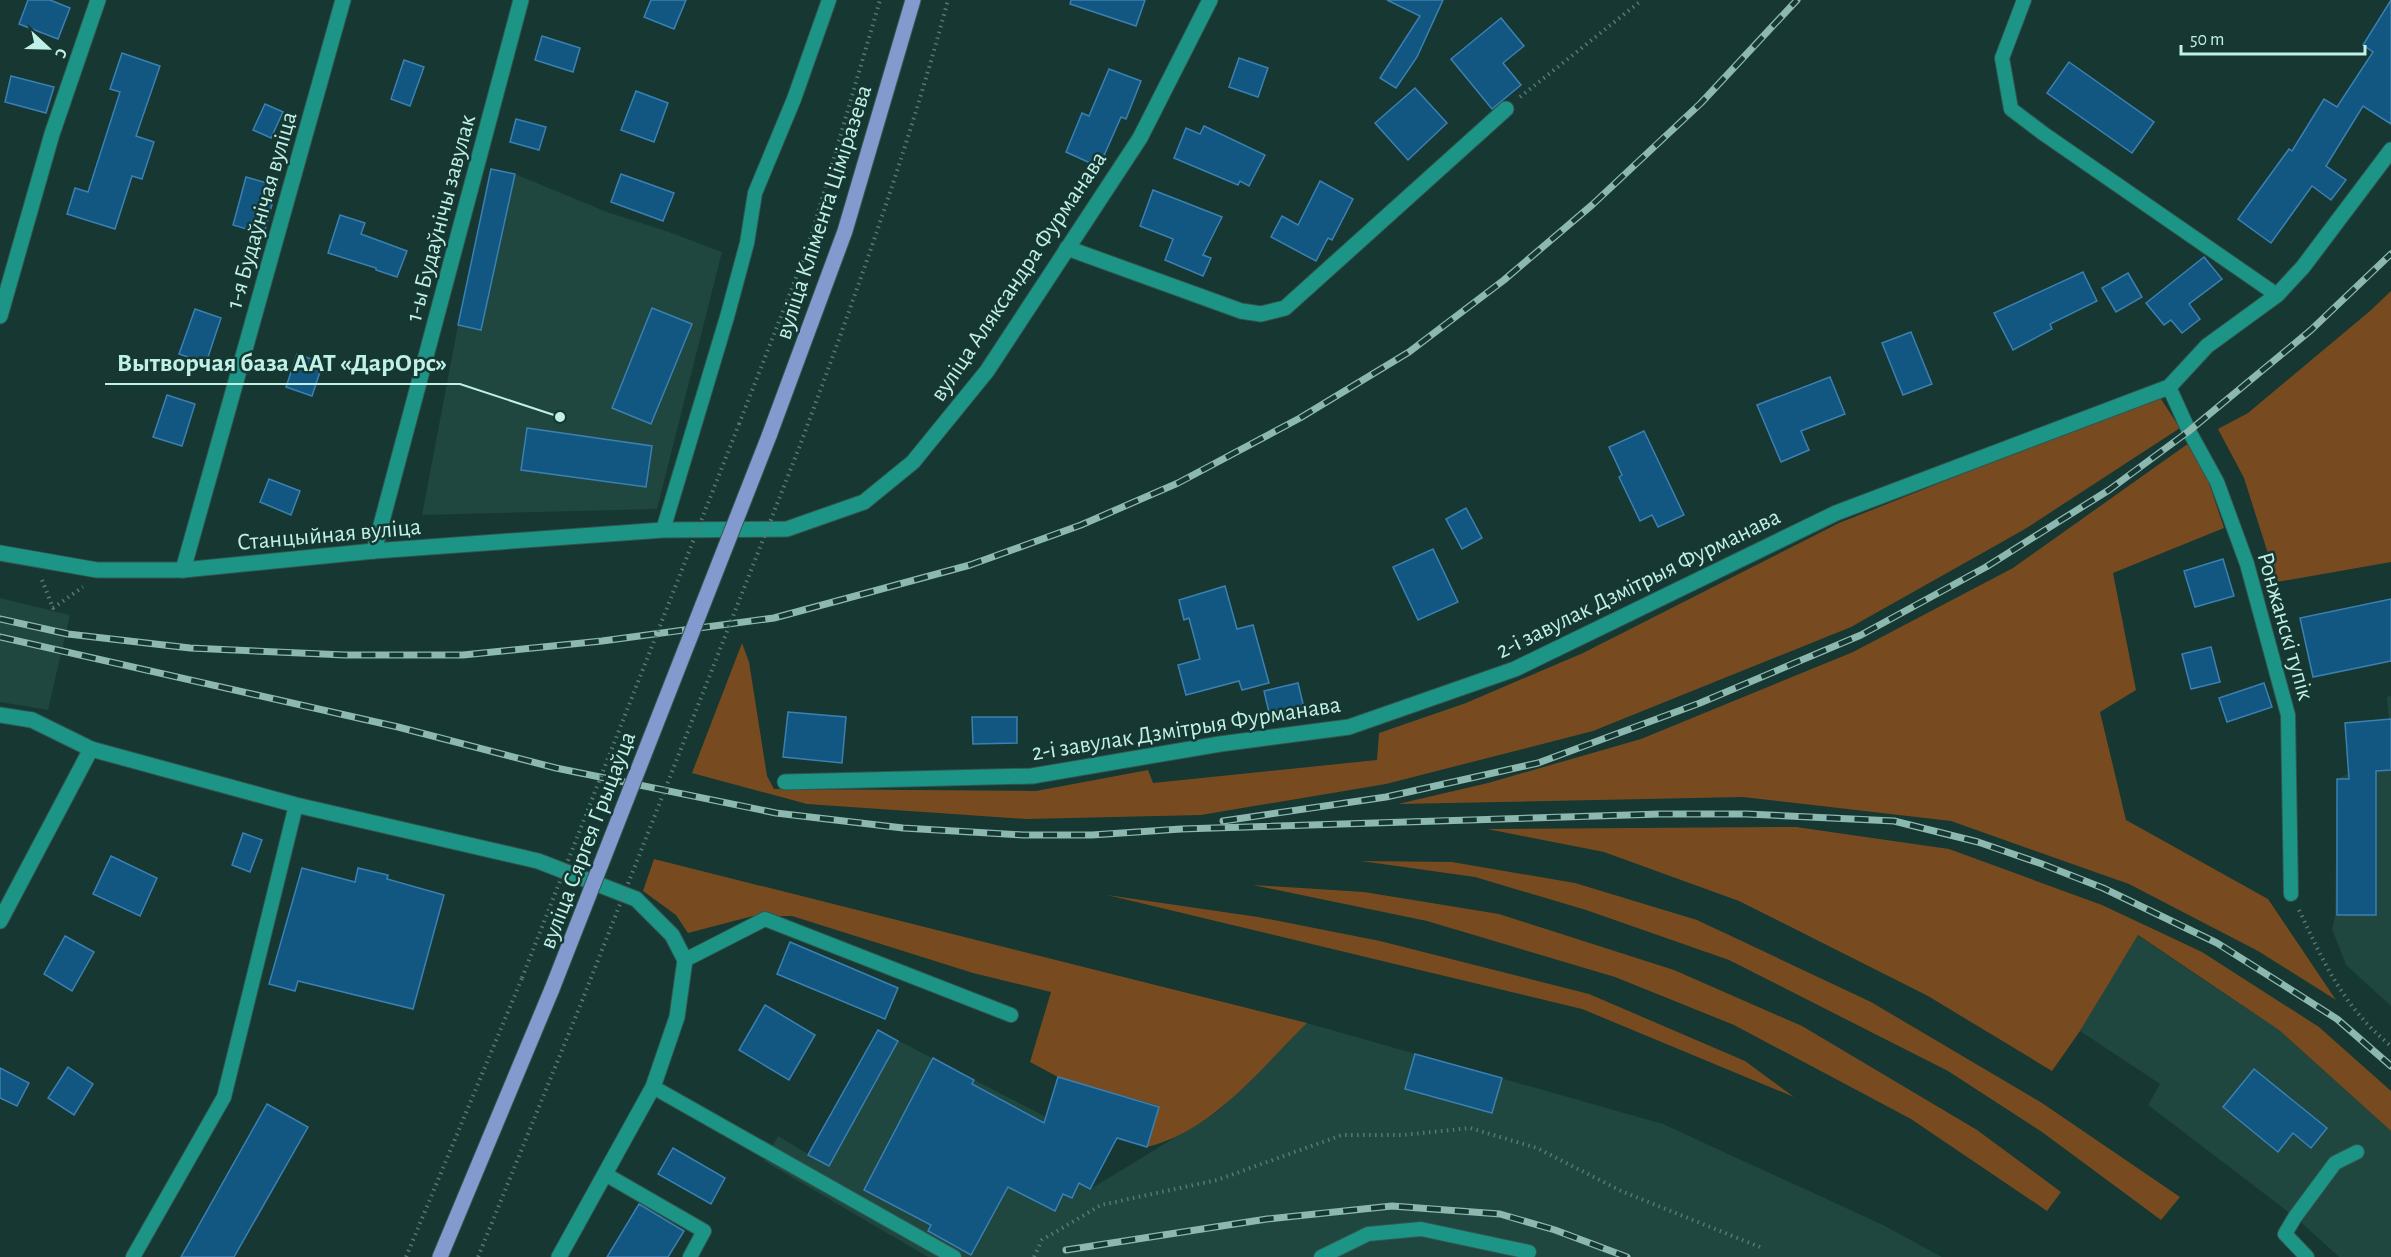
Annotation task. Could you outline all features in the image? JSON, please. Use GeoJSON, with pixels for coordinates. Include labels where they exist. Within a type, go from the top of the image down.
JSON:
{"type":"FeatureCollection","features":[{"type":"Feature","properties":{"kind":"main road","name":"вуліца Клімента Ціміразева"},"geometry":{"type":"LineString","coordinates":[[770,436],[845,231],[913,0]]}},
{"type":"Feature","properties":{"kind":"main road","name":"вуліца Сяргея Грыцаўца"},"geometry":{"type":"LineString","coordinates":[[440,1257],[552,990],[770,436]]}},
{"type":"Feature","properties":{"kind":"street"},"geometry":{"type":"LineString","coordinates":[[0,316],[52,134],[98,0]]}},
{"type":"Feature","properties":{"kind":"street","name":"1-я Будаўнічая вуліца"},"geometry":{"type":"LineString","coordinates":[[183,570],[343,0]]}},
{"type":"Feature","properties":{"kind":"street","name":"1-ы Будаўнічы завулак"},"geometry":{"type":"LineString","coordinates":[[374,551],[521,0]]}},
{"type":"Feature","properties":{"kind":"street","name":"вуліца Аляксандра Фурманава"},"geometry":{"type":"LineString","coordinates":[[663,530],[787,529],[864,502],[913,462],[987,371],[1140,138],[1210,0]]}},
{"type":"Feature","properties":{"kind":"street"},"geometry":{"type":"LineString","coordinates":[[1067,248],[1241,312],[1261,314],[1284,308],[1506,109]]}},
{"type":"Feature","properties":{"kind":"street","name":"2-і завулак Дзмітрыя Фурманава"},"geometry":{"type":"LineString","coordinates":[[785,782],[1032,776],[1220,744],[1349,727],[1515,669],[1836,513],[2169,387],[2207,346],[2277,295],[2303,267],[2391,150]]}},
{"type":"Feature","properties":{"kind":"street","name":"Станцыйная вуліца"},"geometry":{"type":"LineString","coordinates":[[0,553],[98,570],[183,570],[374,551],[663,530]]}},
{"type":"Feature","properties":{"kind":"street"},"geometry":{"type":"LineString","coordinates":[[0,715],[32,720],[91,749],[296,805],[538,861],[636,899],[672,935],[685,960],[677,1017],[653,1087],[559,1257]]}},
{"type":"Feature","properties":{"kind":"street"},"geometry":{"type":"LineString","coordinates":[[0,921],[91,749]]}},
{"type":"Feature","properties":{"kind":"lane"},"geometry":{"type":"LineString","coordinates":[[663,530],[727,317],[747,243],[755,192],[794,99],[829,0]]}},
{"type":"Feature","properties":{"kind":"lane"},"geometry":{"type":"LineString","coordinates":[[2024,0],[2002,58],[2011,109],[2277,295]]}},
{"type":"Feature","properties":{"kind":"lane","name":"Ронжанскі тупік"},"geometry":{"type":"LineString","coordinates":[[2169,387],[2217,482],[2247,564],[2288,715],[2291,894]]}},
{"type":"Feature","properties":{"kind":"lane"},"geometry":{"type":"LineString","coordinates":[[133,1257],[224,1097],[296,805]]}},
{"type":"Feature","properties":{"kind":"lane"},"geometry":{"type":"LineString","coordinates":[[685,960],[765,919],[1011,1015]]}},
{"type":"Feature","properties":{"kind":"lane"},"geometry":{"type":"LineString","coordinates":[[653,1087],[954,1257]]}},
{"type":"Feature","properties":{"kind":"lane"},"geometry":{"type":"LineString","coordinates":[[2307,1257],[2285,1234],[2335,1162],[2357,1152]]}},
{"type":"Feature","properties":{"kind":"lane"},"geometry":{"type":"LineString","coordinates":[[605,1173],[704,1231],[690,1257]]}},
{"type":"Feature","properties":{"kind":"lane"},"geometry":{"type":"LineString","coordinates":[[1321,1257],[1368,1234],[1421,1230],[1528,1252]]}},
{"type":"Feature","properties":{"kind":"path"},"geometry":{"type":"LineString","coordinates":[[406,1257],[522,978],[808,247],[880,0]]}},
{"type":"Feature","properties":{"kind":"path"},"geometry":{"type":"LineString","coordinates":[[478,1257],[582,1001],[799,448],[853,304],[898,174],[948,0]]}},
{"type":"Feature","properties":{"kind":"path"},"geometry":{"type":"LineString","coordinates":[[1506,109],[1642,0]]}},
{"type":"Feature","properties":{"kind":"path"},"geometry":{"type":"LineString","coordinates":[[34,560],[53,608],[80,589],[98,570]]}},
{"type":"Feature","properties":{"kind":"path"},"geometry":{"type":"LineString","coordinates":[[2291,894],[2330,975],[2372,1030],[2391,1046]]}},
{"type":"Feature","properties":{"kind":"path"},"geometry":{"type":"LineString","coordinates":[[1034,1257],[1042,1240],[1101,1205],[1217,1180],[1342,1135],[1404,1135],[1470,1128],[1537,1148],[1621,1191],[1760,1247]]}},
{"type":"Feature","properties":{"kind":"shaded area"},"geometry":{"type":"Polygon","coordinates":[[[491,169],[515,174],[607,212],[722,252],[657,509],[422,515],[458,325],[491,169]]]}},
{"type":"Feature","properties":{"kind":"shaded area"},"geometry":{"type":"Polygon","coordinates":[[[2391,291],[2391,562],[2277,582],[2244,478],[2218,429],[2248,413],[2391,291]]]}},
{"type":"Feature","properties":{"kind":"shaded area"},"geometry":{"type":"Polygon","coordinates":[[[2159,396],[2180,428],[2025,529],[1851,627],[1593,731],[1386,784],[1201,815],[1027,819],[807,804],[692,773],[742,643],[749,662],[767,776],[774,789],[1036,791],[1148,770],[1153,783],[1377,760],[1379,733],[1466,703],[1583,653],[1839,523],[2159,396]]]}},
{"type":"Feature","properties":{"kind":"shaded area"},"geometry":{"type":"Polygon","coordinates":[[[2189,443],[2203,465],[2224,528],[2113,573],[2136,690],[2100,712],[2126,820],[2268,899],[2336,1000],[2258,951],[2129,884],[1951,821],[1743,797],[1398,804],[1488,783],[1641,739],[1853,652],[2013,568],[2189,443]]]}},
{"type":"Feature","properties":{"kind":"shaded area"},"geometry":{"type":"Polygon","coordinates":[[[0,598],[70,615],[48,710],[0,702],[0,598]]]}},
{"type":"Feature","properties":{"kind":"shaded area"},"geometry":{"type":"Polygon","coordinates":[[[2391,696],[2391,1006],[2346,965],[2332,929],[2335,916],[2337,779],[2349,773],[2389,720],[2387,697],[2391,696]]]}},
{"type":"Feature","properties":{"kind":"shaded area"},"geometry":{"type":"Polygon","coordinates":[[[1796,827],[1949,849],[2102,905],[2202,952],[2319,1027],[2391,1091],[2391,1131],[2279,1030],[2138,935],[2080,1031],[2052,1071],[1928,996],[1739,901],[1604,852],[1487,829],[1796,827]]]}},
{"type":"Feature","properties":{"kind":"shaded area"},"geometry":{"type":"Polygon","coordinates":[[[654,859],[1307,1023],[1253,1078],[1214,1113],[1171,1139],[1147,1147],[1159,1106],[1058,1077],[1030,1062],[1051,992],[973,973],[792,916],[753,916],[688,933],[676,915],[643,891],[654,859]]]}},
{"type":"Feature","properties":{"kind":"shaded area"},"geometry":{"type":"Polygon","coordinates":[[[1361,861],[1452,862],[1575,883],[1697,920],[1871,1002],[2042,1103],[2180,1197],[2161,1220],[2042,1132],[1948,1071],[1729,960],[1586,910],[1475,877],[1361,861]]]}},
{"type":"Feature","properties":{"kind":"shaded area"},"geometry":{"type":"Polygon","coordinates":[[[1253,885],[1364,892],[1499,914],[1674,970],[1802,1026],[1977,1130],[2061,1192],[2047,1211],[1911,1119],[1734,1025],[1615,977],[1427,921],[1253,885]]]}},
{"type":"Feature","properties":{"kind":"shaded area"},"geometry":{"type":"Polygon","coordinates":[[[1107,895],[1258,917],[1380,941],[1589,994],[1745,1061],[1794,1097],[1582,1009],[1107,895]]]}},
{"type":"Feature","properties":{"kind":"shaded area"},"geometry":{"type":"Polygon","coordinates":[[[2137,935],[2279,1030],[2391,1131],[2391,1257],[2339,1257],[2295,1217],[2148,1105],[2160,1084],[2080,1031],[2137,935]]]}},
{"type":"Feature","properties":{"kind":"shaded area"},"geometry":{"type":"Polygon","coordinates":[[[1307,1023],[1663,1124],[1883,1225],[1942,1257],[928,1257],[764,1161],[778,1136],[808,1154],[878,1030],[1046,1117],[1112,1147],[1092,1188],[1217,1112],[1307,1023]]]}},
{"type":"Feature","properties":{"kind":"building"},"geometry":{"type":"Polygon","coordinates":[[[28,0],[50,0],[70,8],[58,39],[19,24],[28,0]]]}},
{"type":"Feature","properties":{"kind":"building"},"geometry":{"type":"Polygon","coordinates":[[[651,0],[686,0],[674,29],[644,17],[651,0]]]}},
{"type":"Feature","properties":{"kind":"building"},"geometry":{"type":"Polygon","coordinates":[[[1071,0],[1145,0],[1136,26],[1070,4],[1071,0]]]}},
{"type":"Feature","properties":{"kind":"building"},"geometry":{"type":"Polygon","coordinates":[[[1387,0],[1443,0],[1417,57],[1396,88],[1380,78],[1420,16],[1387,0]]]}},
{"type":"Feature","properties":{"kind":"building"},"geometry":{"type":"Polygon","coordinates":[[[2391,0],[2391,124],[2363,106],[2326,166],[2346,180],[2331,200],[2312,186],[2271,243],[2238,219],[2289,149],[2292,151],[2324,99],[2337,107],[2373,52],[2363,45],[2391,0]]]}},
{"type":"Feature","properties":{"kind":"building"},"geometry":{"type":"Polygon","coordinates":[[[1501,18],[1524,46],[1503,63],[1521,85],[1492,109],[1451,59],[1501,18]]]}},
{"type":"Feature","properties":{"kind":"building"},"geometry":{"type":"Polygon","coordinates":[[[542,36],[580,48],[573,72],[535,60],[542,36]]]}},
{"type":"Feature","properties":{"kind":"building"},"geometry":{"type":"Polygon","coordinates":[[[122,53],[160,66],[136,136],[154,142],[142,179],[132,176],[115,229],[67,214],[75,188],[88,192],[120,92],[110,89],[122,53]]]}},
{"type":"Feature","properties":{"kind":"building"},"geometry":{"type":"Polygon","coordinates":[[[1239,58],[1268,68],[1258,97],[1229,87],[1239,58]]]}},
{"type":"Feature","properties":{"kind":"building"},"geometry":{"type":"Polygon","coordinates":[[[404,60],[424,67],[410,106],[391,99],[404,60]]]}},
{"type":"Feature","properties":{"kind":"building"},"geometry":{"type":"Polygon","coordinates":[[[2069,62],[2154,122],[2132,153],[2047,93],[2069,62]]]}},
{"type":"Feature","properties":{"kind":"building"},"geometry":{"type":"Polygon","coordinates":[[[1109,69],[1141,81],[1126,119],[1121,117],[1099,167],[1066,152],[1082,113],[1089,116],[1109,69]]]}},
{"type":"Feature","properties":{"kind":"building"},"geometry":{"type":"Polygon","coordinates":[[[11,76],[54,87],[46,113],[5,102],[11,76]]]}},
{"type":"Feature","properties":{"kind":"building"},"geometry":{"type":"Polygon","coordinates":[[[1415,88],[1447,123],[1408,160],[1375,123],[1415,88]]]}},
{"type":"Feature","properties":{"kind":"building"},"geometry":{"type":"Polygon","coordinates":[[[636,91],[668,103],[654,142],[621,130],[636,91]]]}},
{"type":"Feature","properties":{"kind":"building"},"geometry":{"type":"Polygon","coordinates":[[[265,104],[283,112],[271,138],[253,130],[265,104]]]}},
{"type":"Feature","properties":{"kind":"building"},"geometry":{"type":"Polygon","coordinates":[[[516,119],[546,127],[539,150],[510,142],[516,119]]]}},
{"type":"Feature","properties":{"kind":"building"},"geometry":{"type":"Polygon","coordinates":[[[1204,126],[1265,155],[1249,186],[1240,181],[1238,185],[1174,158],[1186,128],[1200,134],[1204,126]]]}},
{"type":"Feature","properties":{"kind":"building"},"geometry":{"type":"Polygon","coordinates":[[[491,169],[515,174],[481,330],[458,325],[491,169]]]}},
{"type":"Feature","properties":{"kind":"building"},"geometry":{"type":"Polygon","coordinates":[[[621,174],[674,193],[663,221],[611,202],[621,174]]]}},
{"type":"Feature","properties":{"kind":"building"},"geometry":{"type":"Polygon","coordinates":[[[246,177],[277,186],[264,234],[233,225],[246,177]]]}},
{"type":"Feature","properties":{"kind":"building"},"geometry":{"type":"Polygon","coordinates":[[[1320,181],[1353,199],[1332,240],[1328,238],[1316,261],[1271,237],[1282,216],[1298,225],[1320,181]]]}},
{"type":"Feature","properties":{"kind":"building"},"geometry":{"type":"Polygon","coordinates":[[[1153,190],[1222,217],[1203,255],[1211,258],[1203,276],[1165,260],[1173,239],[1140,226],[1153,190]]]}},
{"type":"Feature","properties":{"kind":"building"},"geometry":{"type":"Polygon","coordinates":[[[340,215],[365,223],[361,234],[407,251],[397,277],[328,253],[340,215]]]}},
{"type":"Feature","properties":{"kind":"building"},"geometry":{"type":"Polygon","coordinates":[[[2204,257],[2222,279],[2189,304],[2200,319],[2182,333],[2171,320],[2164,325],[2146,303],[2204,257]]]}},
{"type":"Feature","properties":{"kind":"building"},"geometry":{"type":"Polygon","coordinates":[[[2083,272],[2097,301],[2050,324],[2052,329],[2013,350],[1994,313],[2083,272]]]}},
{"type":"Feature","properties":{"kind":"building"},"geometry":{"type":"Polygon","coordinates":[[[2128,273],[2142,297],[2116,312],[2102,288],[2128,273]]]}},
{"type":"Feature","properties":{"kind":"building"},"geometry":{"type":"Polygon","coordinates":[[[652,308],[692,324],[651,424],[612,408],[652,308]]]}},
{"type":"Feature","properties":{"kind":"building"},"geometry":{"type":"Polygon","coordinates":[[[195,309],[221,318],[206,363],[179,354],[195,309]]]}},
{"type":"Feature","properties":{"kind":"building"},"geometry":{"type":"Polygon","coordinates":[[[1911,332],[1932,384],[1903,395],[1882,343],[1911,332]]]}},
{"type":"Feature","properties":{"kind":"building"},"geometry":{"type":"Polygon","coordinates":[[[297,354],[323,363],[312,396],[286,387],[297,354]]]}},
{"type":"Feature","properties":{"kind":"building"},"geometry":{"type":"Polygon","coordinates":[[[1830,377],[1845,414],[1801,431],[1809,450],[1781,462],[1757,405],[1830,377]]]}},
{"type":"Feature","properties":{"kind":"building"},"geometry":{"type":"Polygon","coordinates":[[[167,395],[195,404],[182,446],[153,437],[167,395]]]}},
{"type":"Feature","properties":{"kind":"building"},"geometry":{"type":"Polygon","coordinates":[[[527,428],[652,446],[646,487],[521,470],[527,428]]]}},
{"type":"Feature","properties":{"kind":"building"},"geometry":{"type":"Polygon","coordinates":[[[1644,431],[1684,515],[1658,527],[1652,515],[1640,521],[1619,477],[1622,475],[1609,447],[1644,431]]]}},
{"type":"Feature","properties":{"kind":"building"},"geometry":{"type":"Polygon","coordinates":[[[269,479],[300,491],[291,515],[260,502],[269,479]]]}},
{"type":"Feature","properties":{"kind":"building"},"geometry":{"type":"Polygon","coordinates":[[[1466,508],[1482,538],[1462,549],[1446,519],[1466,508]]]}},
{"type":"Feature","properties":{"kind":"building"},"geometry":{"type":"Polygon","coordinates":[[[1433,549],[1458,602],[1418,620],[1393,567],[1433,549]]]}},
{"type":"Feature","properties":{"kind":"building"},"geometry":{"type":"Polygon","coordinates":[[[2223,559],[2234,596],[2195,607],[2184,571],[2223,559]]]}},
{"type":"Feature","properties":{"kind":"building"},"geometry":{"type":"Polygon","coordinates":[[[1225,586],[1237,629],[1253,625],[1269,683],[1242,690],[1239,681],[1186,695],[1178,665],[1200,659],[1189,618],[1184,620],[1179,600],[1225,586]]]}},
{"type":"Feature","properties":{"kind":"building"},"geometry":{"type":"Polygon","coordinates":[[[2391,599],[2391,661],[2313,677],[2300,618],[2391,599]]]}},
{"type":"Feature","properties":{"kind":"building"},"geometry":{"type":"Polygon","coordinates":[[[2211,647],[2220,682],[2191,689],[2182,654],[2211,647]]]}},
{"type":"Feature","properties":{"kind":"building"},"geometry":{"type":"Polygon","coordinates":[[[1298,683],[1305,712],[1271,721],[1264,691],[1298,683]]]}},
{"type":"Feature","properties":{"kind":"building"},"geometry":{"type":"Polygon","coordinates":[[[2264,683],[2272,707],[2227,722],[2219,698],[2264,683]]]}},
{"type":"Feature","properties":{"kind":"building"},"geometry":{"type":"Polygon","coordinates":[[[788,712],[846,717],[842,763],[783,757],[788,712]]]}},
{"type":"Feature","properties":{"kind":"building"},"geometry":{"type":"Polygon","coordinates":[[[972,717],[1017,717],[1017,743],[973,744],[972,717]]]}},
{"type":"Feature","properties":{"kind":"building"},"geometry":{"type":"Polygon","coordinates":[[[2391,719],[2391,770],[2376,771],[2376,915],[2337,915],[2337,779],[2349,779],[2345,723],[2391,719]]]}},
{"type":"Feature","properties":{"kind":"building"},"geometry":{"type":"Polygon","coordinates":[[[243,833],[262,840],[250,872],[232,865],[243,833]]]}},
{"type":"Feature","properties":{"kind":"building"},"geometry":{"type":"Polygon","coordinates":[[[111,856],[157,878],[140,916],[93,894],[111,856]]]}},
{"type":"Feature","properties":{"kind":"building"},"geometry":{"type":"Polygon","coordinates":[[[302,868],[355,882],[358,868],[388,875],[387,879],[444,895],[413,1009],[298,981],[295,991],[269,984],[302,868]]]}},
{"type":"Feature","properties":{"kind":"building"},"geometry":{"type":"Polygon","coordinates":[[[65,936],[94,952],[72,991],[44,974],[65,936]]]}},
{"type":"Feature","properties":{"kind":"building"},"geometry":{"type":"Polygon","coordinates":[[[790,942],[898,988],[885,1019],[777,974],[790,942]]]}},
{"type":"Feature","properties":{"kind":"building"},"geometry":{"type":"Polygon","coordinates":[[[765,1005],[815,1035],[789,1080],[739,1050],[765,1005]]]}},
{"type":"Feature","properties":{"kind":"building"},"geometry":{"type":"Polygon","coordinates":[[[878,1030],[898,1041],[829,1166],[808,1155],[878,1030]]]}},
{"type":"Feature","properties":{"kind":"building"},"geometry":{"type":"Polygon","coordinates":[[[1415,1054],[1502,1078],[1492,1113],[1405,1089],[1415,1054]]]}},
{"type":"Feature","properties":{"kind":"building"},"geometry":{"type":"Polygon","coordinates":[[[933,1058],[974,1080],[972,1084],[1044,1123],[1058,1077],[1159,1107],[1147,1147],[1117,1138],[1090,1189],[1079,1183],[1072,1198],[1063,1194],[1055,1211],[1008,1187],[971,1255],[928,1231],[931,1225],[864,1190],[933,1058]]]}},
{"type":"Feature","properties":{"kind":"building"},"geometry":{"type":"Polygon","coordinates":[[[68,1067],[93,1084],[74,1115],[48,1098],[68,1067]]]}},
{"type":"Feature","properties":{"kind":"building"},"geometry":{"type":"Polygon","coordinates":[[[0,1068],[29,1083],[17,1106],[0,1098],[0,1068]]]}},
{"type":"Feature","properties":{"kind":"building"},"geometry":{"type":"Polygon","coordinates":[[[2254,1069],[2327,1128],[2311,1148],[2293,1133],[2278,1152],[2223,1107],[2254,1069]]]}},
{"type":"Feature","properties":{"kind":"building"},"geometry":{"type":"Polygon","coordinates":[[[267,1104],[308,1127],[234,1257],[181,1257],[267,1104]]]}},
{"type":"Feature","properties":{"kind":"building"},"geometry":{"type":"Polygon","coordinates":[[[673,1148],[725,1178],[711,1204],[658,1174],[673,1148]]]}},
{"type":"Feature","properties":{"kind":"building"},"geometry":{"type":"Polygon","coordinates":[[[639,1204],[684,1231],[668,1257],[607,1257],[639,1204]]]}},
{"type":"Feature","properties":{"kind":"railway"},"geometry":{"type":"LineString","coordinates":[[0,619],[68,634],[190,648],[345,655],[463,655],[602,641],[774,618],[970,565],[1081,525],[1178,483],[1300,418],[1409,352],[1504,280],[1592,205],[1701,103],[1797,0]]}},
{"type":"Feature","properties":{"kind":"railway"},"geometry":{"type":"LineString","coordinates":[[1223,821],[1386,797],[1538,763],[1700,703],[1861,635],[1986,567],[2109,490],[2189,431],[2311,330],[2391,254]]}},
{"type":"Feature","properties":{"kind":"railway"},"geometry":{"type":"LineString","coordinates":[[0,637],[398,727],[556,768],[776,813],[903,828],[1023,835],[1092,835],[1181,829],[1660,814],[1747,814],[1894,821],[1978,842],[2042,864],[2103,888],[2217,943],[2337,1019],[2391,1066]]}},
{"type":"Feature","properties":{"kind":"railway"},"geometry":{"type":"LineString","coordinates":[[1066,1250],[1267,1219],[1392,1206],[1500,1214],[1555,1230],[1627,1257]]}},
{"type":"Feature","properties":{"kind":"place","name":"Вытворчая база ААТ «ДарОрс»"},"geometry":{"type":"Point","coordinates":[560,417]}}]}
